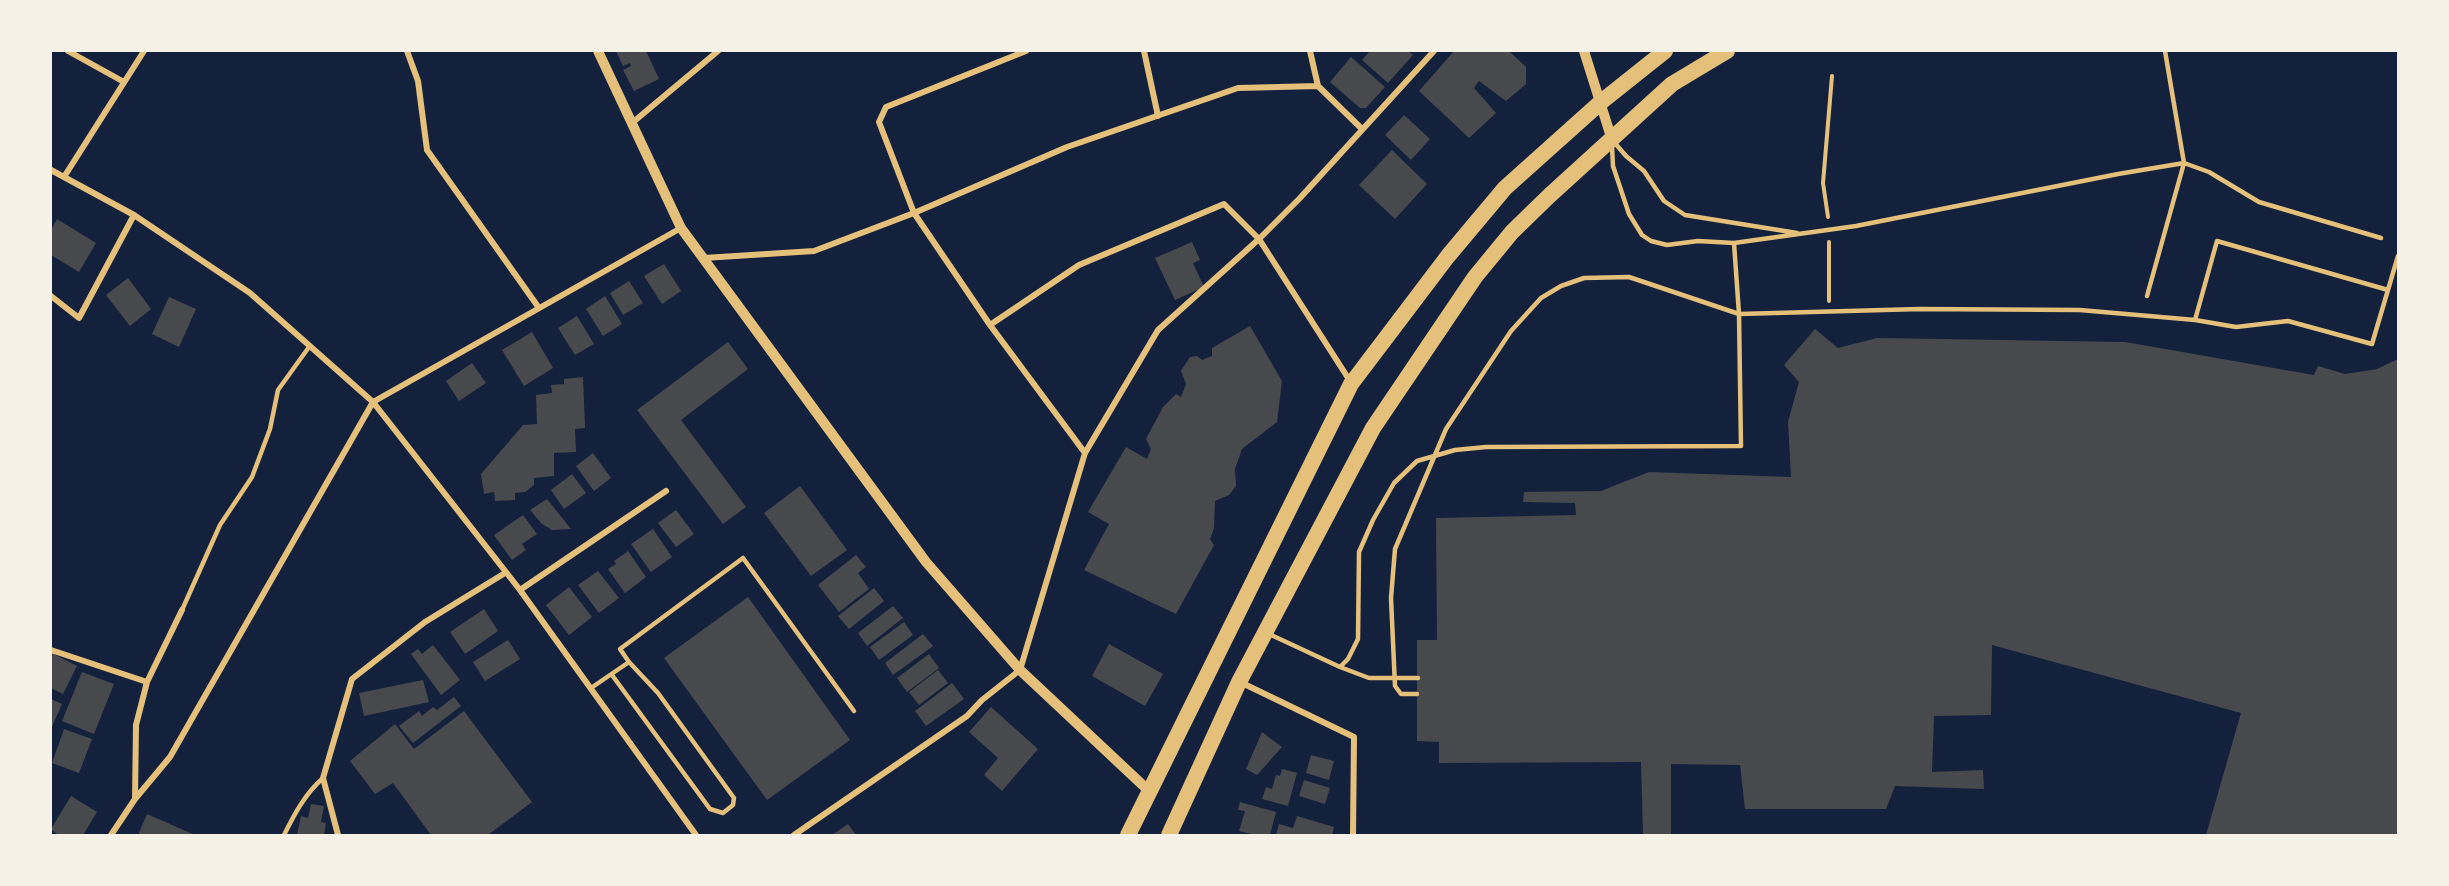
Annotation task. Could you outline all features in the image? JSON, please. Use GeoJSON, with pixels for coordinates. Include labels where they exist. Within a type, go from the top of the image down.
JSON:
{"type":"FeatureCollection","features":[{"type":"Feature","properties":{"kind":"highway"},"geometry":{"type":"LineString","coordinates":[[1128,835],[1352,384],[1448,256],[1505,188],[1601,102],[1665,51]]}},
{"type":"Feature","properties":{"kind":"highway"},"geometry":{"type":"LineString","coordinates":[[1169,835],[1239,682],[1373,428],[1468,287],[1512,232],[1672,84],[1727,51]]}},
{"type":"Feature","properties":{"kind":"street"},"geometry":{"type":"LineString","coordinates":[[68,51],[124,82]]}},
{"type":"Feature","properties":{"kind":"street"},"geometry":{"type":"LineString","coordinates":[[64,177],[144,51]]}},
{"type":"Feature","properties":{"kind":"street"},"geometry":{"type":"LineString","coordinates":[[407,51],[418,81],[427,150],[539,308]]}},
{"type":"Feature","properties":{"kind":"street"},"geometry":{"type":"LineString","coordinates":[[598,51],[681,228],[926,562],[1020,670],[1149,791]]}},
{"type":"Feature","properties":{"kind":"street"},"geometry":{"type":"LineString","coordinates":[[632,123],[718,51]]}},
{"type":"Feature","properties":{"kind":"street"},"geometry":{"type":"LineString","coordinates":[[1026,51],[886,107],[879,122],[914,213],[990,325],[1085,453]]}},
{"type":"Feature","properties":{"kind":"street"},"geometry":{"type":"LineString","coordinates":[[1144,51],[1158,116]]}},
{"type":"Feature","properties":{"kind":"street"},"geometry":{"type":"LineString","coordinates":[[1310,51],[1318,86],[1361,128]]}},
{"type":"Feature","properties":{"kind":"street"},"geometry":{"type":"LineString","coordinates":[[794,835],[967,716],[982,700],[1020,670],[1085,453],[1158,330],[1259,239],[1300,198],[1361,128],[1434,51]]}},
{"type":"Feature","properties":{"kind":"street"},"geometry":{"type":"LineString","coordinates":[[1584,51],[1612,140]]}},
{"type":"Feature","properties":{"kind":"street"},"geometry":{"type":"LineString","coordinates":[[704,258],[814,251],[914,213],[1067,147],[1238,88],[1318,86]]}},
{"type":"Feature","properties":{"kind":"street"},"geometry":{"type":"LineString","coordinates":[[51,170],[134,215],[250,293],[373,402],[520,590],[696,835]]}},
{"type":"Feature","properties":{"kind":"street"},"geometry":{"type":"LineString","coordinates":[[990,325],[1079,265],[1224,204],[1259,239],[1352,384]]}},
{"type":"Feature","properties":{"kind":"street"},"geometry":{"type":"LineString","coordinates":[[51,296],[79,318],[134,215]]}},
{"type":"Feature","properties":{"kind":"street"},"geometry":{"type":"LineString","coordinates":[[111,835],[135,799],[170,757],[373,402],[681,228]]}},
{"type":"Feature","properties":{"kind":"street"},"geometry":{"type":"LineString","coordinates":[[520,590],[666,491]]}},
{"type":"Feature","properties":{"kind":"street"},"geometry":{"type":"LineString","coordinates":[[338,835],[323,778],[352,679],[425,622],[505,573]]}},
{"type":"Feature","properties":{"kind":"street"},"geometry":{"type":"LineString","coordinates":[[135,799],[136,725],[147,682],[182,610]]}},
{"type":"Feature","properties":{"kind":"street"},"geometry":{"type":"LineString","coordinates":[[51,650],[147,682]]}},
{"type":"Feature","properties":{"kind":"street"},"geometry":{"type":"LineString","coordinates":[[1239,682],[1354,737],[1353,835]]}},
{"type":"Feature","properties":{"kind":"lane"},"geometry":{"type":"LineString","coordinates":[[2147,296],[2184,163],[2165,51]]}},
{"type":"Feature","properties":{"kind":"lane"},"geometry":{"type":"LineString","coordinates":[[1612,140],[1644,171],[1664,201],[1684,215],[1803,234]]}},
{"type":"Feature","properties":{"kind":"lane"},"geometry":{"type":"LineString","coordinates":[[1612,140],[1613,166],[1629,214],[1642,235],[1651,242],[1667,245],[1698,241],[1734,243],[1829,230],[2184,163],[2210,172],[2259,202],[2381,238]]}},
{"type":"Feature","properties":{"kind":"lane"},"geometry":{"type":"LineString","coordinates":[[2195,320],[2217,241],[2388,290]]}},
{"type":"Feature","properties":{"kind":"lane"},"geometry":{"type":"LineString","coordinates":[[1340,667],[1348,659],[1358,639],[1359,552],[1373,520],[1394,483],[1417,461],[1455,450],[1486,447],[1741,446],[1739,314],[1734,243]]}},
{"type":"Feature","properties":{"kind":"lane"},"geometry":{"type":"LineString","coordinates":[[1417,694],[1401,694],[1395,686],[1391,598],[1395,549],[1446,429],[1511,331],[1541,298],[1561,286],[1584,278],[1629,277],[1739,314],[1829,310],[2080,310],[2195,320],[2236,327],[2288,321],[2372,344],[2398,256]]}},
{"type":"Feature","properties":{"kind":"lane"},"geometry":{"type":"LineString","coordinates":[[182,610],[220,525],[252,477],[270,429],[278,390],[309,347]]}},
{"type":"Feature","properties":{"kind":"lane"},"geometry":{"type":"LineString","coordinates":[[612,675],[710,809],[723,813],[734,805],[734,798],[658,693],[629,662],[621,649],[743,558],[854,711]]}},
{"type":"Feature","properties":{"kind":"lane"},"geometry":{"type":"LineString","coordinates":[[1265,632],[1369,678],[1418,678]]}},
{"type":"Feature","properties":{"kind":"lane"},"geometry":{"type":"LineString","coordinates":[[591,688],[629,662]]}},
{"type":"Feature","properties":{"kind":"lane"},"geometry":{"type":"LineString","coordinates":[[284,835],[297,809],[312,788],[323,778]]}},
{"type":"Feature","properties":{"kind":"path"},"geometry":{"type":"LineString","coordinates":[[1829,310],[1829,230],[1823,183],[1832,76]]}},
{"type":"Feature","properties":{"kind":"building"},"geometry":{"type":"Polygon","coordinates":[[[616,51],[646,51],[659,79],[634,91],[623,70],[631,66],[630,63],[623,66],[616,51]]]}},
{"type":"Feature","properties":{"kind":"building"},"geometry":{"type":"Polygon","coordinates":[[[1370,51],[1408,51],[1413,55],[1388,83],[1362,60],[1370,51]]]}},
{"type":"Feature","properties":{"kind":"building"},"geometry":{"type":"Polygon","coordinates":[[[1454,51],[1509,51],[1526,67],[1526,84],[1506,101],[1479,81],[1474,88],[1496,113],[1469,138],[1419,91],[1454,51]]]}},
{"type":"Feature","properties":{"kind":"building"},"geometry":{"type":"Polygon","coordinates":[[[1351,57],[1385,87],[1366,108],[1360,108],[1330,82],[1351,57]]]}},
{"type":"Feature","properties":{"kind":"building"},"geometry":{"type":"Polygon","coordinates":[[[1404,115],[1430,139],[1411,160],[1385,135],[1404,115]]]}},
{"type":"Feature","properties":{"kind":"building"},"geometry":{"type":"Polygon","coordinates":[[[1392,150],[1427,184],[1395,219],[1359,185],[1392,150]]]}},
{"type":"Feature","properties":{"kind":"building"},"geometry":{"type":"Polygon","coordinates":[[[57,219],[96,243],[79,272],[51,255],[51,230],[57,219]]]}},
{"type":"Feature","properties":{"kind":"building"},"geometry":{"type":"Polygon","coordinates":[[[1192,242],[1200,260],[1193,263],[1204,287],[1175,300],[1155,258],[1192,242]]]}},
{"type":"Feature","properties":{"kind":"building"},"geometry":{"type":"Polygon","coordinates":[[[664,264],[681,291],[662,304],[644,276],[664,264]]]}},
{"type":"Feature","properties":{"kind":"building"},"geometry":{"type":"Polygon","coordinates":[[[128,278],[151,309],[130,326],[106,295],[128,278]]]}},
{"type":"Feature","properties":{"kind":"building"},"geometry":{"type":"Polygon","coordinates":[[[629,281],[643,303],[623,315],[610,293],[629,281]]]}},
{"type":"Feature","properties":{"kind":"building"},"geometry":{"type":"Polygon","coordinates":[[[605,296],[622,324],[603,336],[586,309],[605,296]]]}},
{"type":"Feature","properties":{"kind":"building"},"geometry":{"type":"Polygon","coordinates":[[[169,297],[196,309],[179,347],[152,334],[169,297]]]}},
{"type":"Feature","properties":{"kind":"building"},"geometry":{"type":"Polygon","coordinates":[[[577,316],[594,344],[575,355],[558,328],[577,316]]]}},
{"type":"Feature","properties":{"kind":"building"},"geometry":{"type":"Polygon","coordinates":[[[1250,326],[1282,381],[1277,422],[1242,449],[1235,469],[1236,486],[1229,495],[1215,501],[1214,528],[1210,539],[1214,545],[1176,614],[1084,570],[1109,524],[1088,512],[1126,447],[1147,459],[1151,449],[1146,439],[1163,407],[1176,394],[1181,397],[1186,384],[1181,371],[1190,357],[1197,356],[1202,360],[1212,356],[1212,348],[1250,326]]]}},
{"type":"Feature","properties":{"kind":"building"},"geometry":{"type":"Polygon","coordinates":[[[1815,329],[1838,348],[1877,338],[2125,342],[2314,375],[2318,366],[2345,374],[2377,369],[2398,359],[2398,835],[2206,835],[2241,713],[1992,645],[1991,715],[1934,716],[1932,772],[1983,770],[1984,789],[1895,786],[1886,809],[1745,809],[1740,765],[1671,764],[1671,835],[1643,835],[1641,762],[1439,763],[1439,742],[1417,741],[1417,640],[1437,640],[1436,518],[1576,515],[1575,503],[1523,502],[1524,492],[1601,491],[1649,472],[1791,477],[1788,422],[1799,382],[1784,365],[1815,329]]]}},
{"type":"Feature","properties":{"kind":"building"},"geometry":{"type":"Polygon","coordinates":[[[532,332],[553,368],[524,386],[502,350],[532,332]]]}},
{"type":"Feature","properties":{"kind":"building"},"geometry":{"type":"Polygon","coordinates":[[[728,342],[748,369],[681,420],[746,507],[723,524],[637,410],[728,342]]]}},
{"type":"Feature","properties":{"kind":"building"},"geometry":{"type":"Polygon","coordinates":[[[472,363],[486,383],[459,401],[446,381],[472,363]]]}},
{"type":"Feature","properties":{"kind":"building"},"geometry":{"type":"Polygon","coordinates":[[[583,377],[585,428],[575,429],[576,452],[554,453],[554,476],[534,478],[534,485],[525,492],[515,493],[515,500],[495,501],[494,492],[484,494],[481,474],[523,425],[537,424],[536,395],[552,393],[551,385],[564,384],[564,379],[583,377]]]}},
{"type":"Feature","properties":{"kind":"building"},"geometry":{"type":"Polygon","coordinates":[[[593,453],[611,478],[594,491],[576,466],[593,453]]]}},
{"type":"Feature","properties":{"kind":"building"},"geometry":{"type":"Polygon","coordinates":[[[572,474],[586,493],[564,509],[551,490],[572,474]]]}},
{"type":"Feature","properties":{"kind":"building"},"geometry":{"type":"Polygon","coordinates":[[[800,486],[847,550],[811,576],[764,513],[800,486]]]}},
{"type":"Feature","properties":{"kind":"building"},"geometry":{"type":"Polygon","coordinates":[[[547,499],[571,529],[552,530],[542,524],[530,510],[547,499]]]}},
{"type":"Feature","properties":{"kind":"building"},"geometry":{"type":"Polygon","coordinates":[[[676,510],[694,534],[676,547],[658,523],[676,510]]]}},
{"type":"Feature","properties":{"kind":"building"},"geometry":{"type":"Polygon","coordinates":[[[523,515],[537,534],[522,544],[526,550],[512,560],[494,535],[523,515]]]}},
{"type":"Feature","properties":{"kind":"building"},"geometry":{"type":"Polygon","coordinates":[[[653,529],[672,557],[651,572],[631,544],[653,529]]]}},
{"type":"Feature","properties":{"kind":"building"},"geometry":{"type":"Polygon","coordinates":[[[628,551],[646,577],[625,593],[608,569],[616,564],[614,561],[628,551]]]}},
{"type":"Feature","properties":{"kind":"building"},"geometry":{"type":"Polygon","coordinates":[[[856,555],[866,567],[858,573],[869,589],[839,612],[818,585],[856,555]]]}},
{"type":"Feature","properties":{"kind":"building"},"geometry":{"type":"Polygon","coordinates":[[[598,571],[619,598],[599,613],[578,585],[598,571]]]}},
{"type":"Feature","properties":{"kind":"building"},"geometry":{"type":"Polygon","coordinates":[[[569,587],[592,617],[569,635],[546,605],[569,587]]]}},
{"type":"Feature","properties":{"kind":"building"},"geometry":{"type":"Polygon","coordinates":[[[874,588],[884,601],[849,629],[838,616],[874,588]]]}},
{"type":"Feature","properties":{"kind":"building"},"geometry":{"type":"Polygon","coordinates":[[[748,597],[850,740],[767,800],[664,658],[748,597]]]}},
{"type":"Feature","properties":{"kind":"building"},"geometry":{"type":"Polygon","coordinates":[[[893,606],[903,618],[867,646],[858,633],[893,606]]]}},
{"type":"Feature","properties":{"kind":"building"},"geometry":{"type":"Polygon","coordinates":[[[484,609],[498,631],[465,654],[450,632],[484,609]]]}},
{"type":"Feature","properties":{"kind":"building"},"geometry":{"type":"Polygon","coordinates":[[[904,622],[913,635],[879,660],[870,647],[904,622]]]}},
{"type":"Feature","properties":{"kind":"building"},"geometry":{"type":"Polygon","coordinates":[[[923,634],[933,646],[893,675],[885,663],[923,634]]]}},
{"type":"Feature","properties":{"kind":"building"},"geometry":{"type":"Polygon","coordinates":[[[508,640],[520,659],[485,681],[473,662],[508,640]]]}},
{"type":"Feature","properties":{"kind":"building"},"geometry":{"type":"Polygon","coordinates":[[[1109,644],[1163,674],[1145,706],[1092,676],[1109,644]]]}},
{"type":"Feature","properties":{"kind":"building"},"geometry":{"type":"Polygon","coordinates":[[[433,645],[460,680],[441,695],[411,654],[418,649],[422,654],[433,645]]]}},
{"type":"Feature","properties":{"kind":"building"},"geometry":{"type":"Polygon","coordinates":[[[52,653],[77,666],[63,694],[51,688],[52,653]]]}},
{"type":"Feature","properties":{"kind":"building"},"geometry":{"type":"Polygon","coordinates":[[[929,654],[939,668],[907,692],[897,678],[929,654]]]}},
{"type":"Feature","properties":{"kind":"building"},"geometry":{"type":"Polygon","coordinates":[[[938,670],[948,683],[919,705],[909,692],[938,670]]]}},
{"type":"Feature","properties":{"kind":"building"},"geometry":{"type":"Polygon","coordinates":[[[82,672],[114,684],[94,734],[62,721],[82,672]]]}},
{"type":"Feature","properties":{"kind":"building"},"geometry":{"type":"Polygon","coordinates":[[[423,680],[429,702],[364,716],[359,693],[423,680]]]}},
{"type":"Feature","properties":{"kind":"building"},"geometry":{"type":"Polygon","coordinates":[[[952,683],[964,699],[926,726],[915,711],[952,683]]]}},
{"type":"Feature","properties":{"kind":"building"},"geometry":{"type":"Polygon","coordinates":[[[454,697],[461,706],[413,743],[399,726],[419,711],[422,716],[433,707],[437,710],[454,697]]]}},
{"type":"Feature","properties":{"kind":"building"},"geometry":{"type":"Polygon","coordinates":[[[51,699],[62,704],[51,729],[51,699]]]}},
{"type":"Feature","properties":{"kind":"building"},"geometry":{"type":"Polygon","coordinates":[[[991,707],[1038,749],[1002,791],[984,775],[998,758],[969,732],[991,707]]]}},
{"type":"Feature","properties":{"kind":"building"},"geometry":{"type":"Polygon","coordinates":[[[464,711],[532,802],[488,835],[431,835],[393,783],[375,794],[350,761],[395,724],[414,749],[464,711]]]}},
{"type":"Feature","properties":{"kind":"building"},"geometry":{"type":"Polygon","coordinates":[[[64,729],[92,739],[79,773],[52,763],[64,729]]]}},
{"type":"Feature","properties":{"kind":"building"},"geometry":{"type":"Polygon","coordinates":[[[1262,732],[1282,747],[1257,775],[1246,769],[1262,732]]]}},
{"type":"Feature","properties":{"kind":"building"},"geometry":{"type":"Polygon","coordinates":[[[1311,755],[1334,761],[1329,780],[1306,773],[1311,755]]]}},
{"type":"Feature","properties":{"kind":"building"},"geometry":{"type":"Polygon","coordinates":[[[1282,769],[1297,773],[1288,806],[1262,799],[1266,787],[1272,789],[1276,775],[1280,776],[1282,769]]]}},
{"type":"Feature","properties":{"kind":"building"},"geometry":{"type":"Polygon","coordinates":[[[1304,780],[1330,788],[1325,804],[1299,796],[1304,780]]]}},
{"type":"Feature","properties":{"kind":"building"},"geometry":{"type":"Polygon","coordinates":[[[71,796],[97,812],[83,835],[58,835],[51,829],[71,796]]]}},
{"type":"Feature","properties":{"kind":"building"},"geometry":{"type":"Polygon","coordinates":[[[1240,802],[1276,812],[1270,835],[1255,835],[1239,831],[1245,811],[1238,810],[1240,802]]]}},
{"type":"Feature","properties":{"kind":"building"},"geometry":{"type":"Polygon","coordinates":[[[311,804],[324,806],[321,822],[326,823],[324,835],[297,835],[301,816],[308,818],[311,804]]]}},
{"type":"Feature","properties":{"kind":"building"},"geometry":{"type":"Polygon","coordinates":[[[147,814],[195,835],[138,835],[147,814]]]}},
{"type":"Feature","properties":{"kind":"building"},"geometry":{"type":"Polygon","coordinates":[[[1297,816],[1334,827],[1332,835],[1276,835],[1279,824],[1293,828],[1297,816]]]}},
{"type":"Feature","properties":{"kind":"building"},"geometry":{"type":"Polygon","coordinates":[[[848,824],[856,835],[832,835],[848,824]]]}}]}
